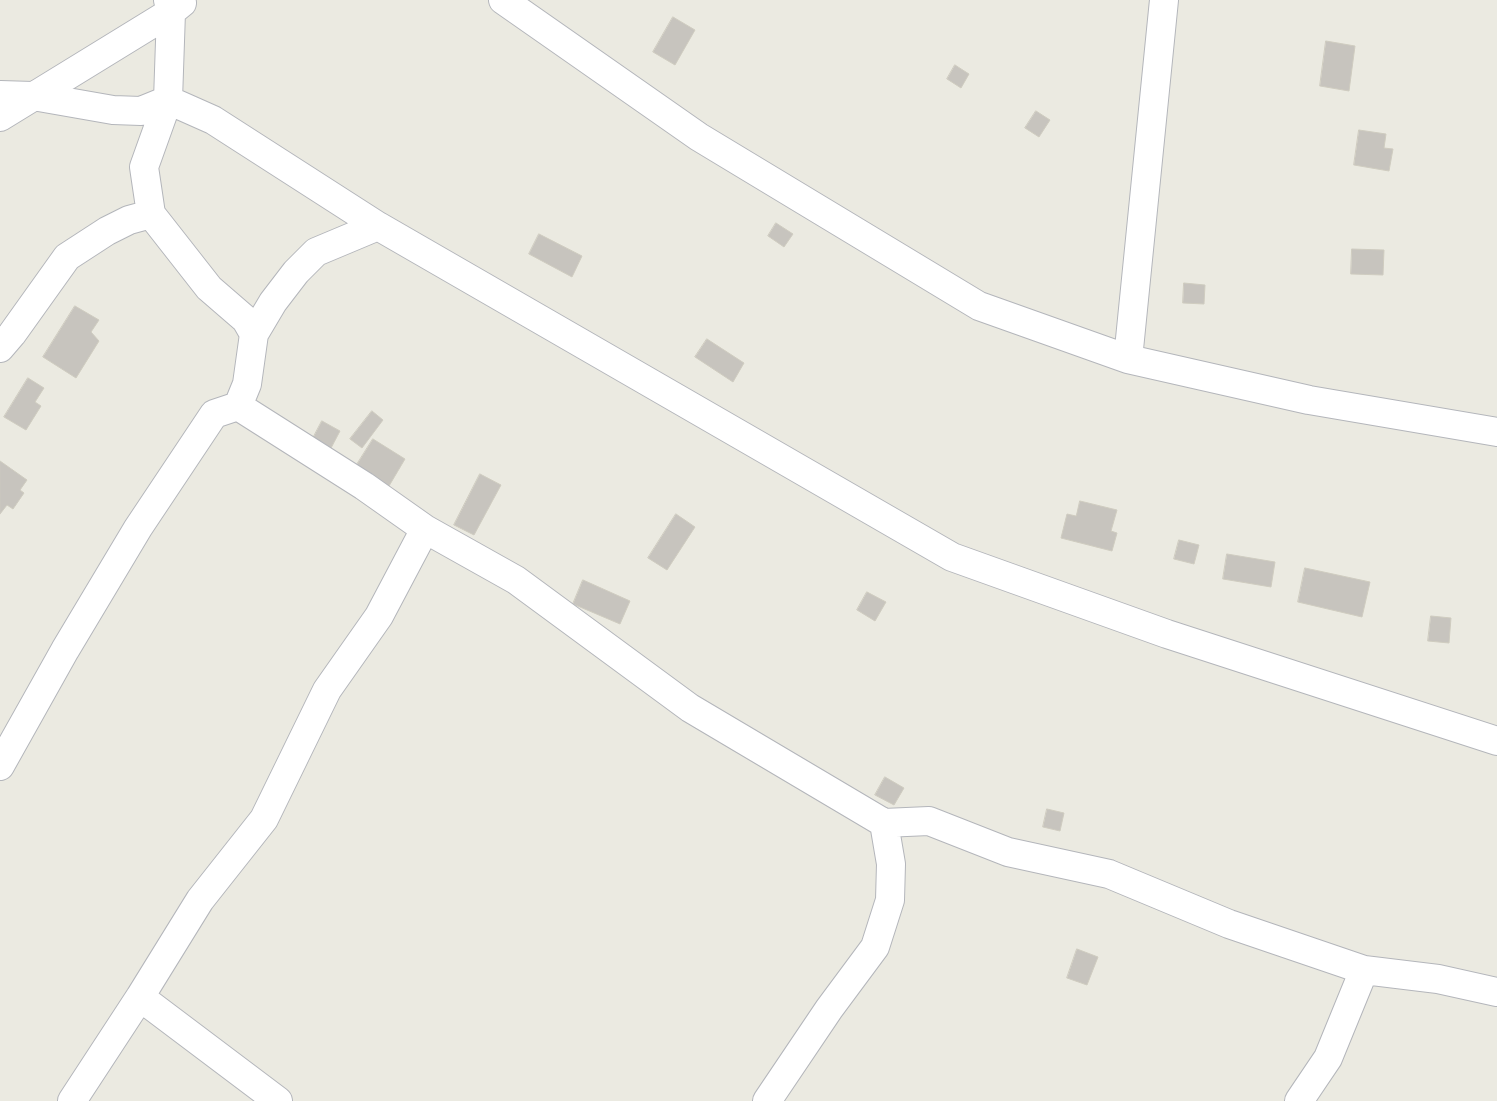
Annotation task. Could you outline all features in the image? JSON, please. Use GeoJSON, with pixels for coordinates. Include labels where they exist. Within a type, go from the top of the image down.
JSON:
{"type":"FeatureCollection","features":[{"type":"Feature","properties":{"kind":"street"},"geometry":{"type":"LineString","coordinates":[[503,0],[699,137],[979,306],[1128,359],[1309,400],[1497,432]]}},
{"type":"Feature","properties":{"kind":"street"},"geometry":{"type":"LineString","coordinates":[[1128,359],[1164,0]]}},
{"type":"Feature","properties":{"kind":"street"},"geometry":{"type":"LineString","coordinates":[[0,117],[175,4]]}},
{"type":"Feature","properties":{"kind":"street"},"geometry":{"type":"LineString","coordinates":[[175,4],[168,100],[144,168],[152,214],[209,288],[246,320],[254,334]]}},
{"type":"Feature","properties":{"kind":"street"},"geometry":{"type":"LineString","coordinates":[[0,95],[33,96],[113,110],[141,111],[168,100],[213,120],[378,226],[952,557],[1167,634],[1497,741]]}},
{"type":"Feature","properties":{"kind":"street"},"geometry":{"type":"LineString","coordinates":[[0,348],[67,257],[107,230],[129,220],[152,214]]}},
{"type":"Feature","properties":{"kind":"street"},"geometry":{"type":"LineString","coordinates":[[0,766],[65,650],[128,544],[214,414],[238,406],[247,384],[254,334],[273,302],[296,272],[316,252],[378,226]]}},
{"type":"Feature","properties":{"kind":"street"},"geometry":{"type":"LineString","coordinates":[[238,406],[364,486],[425,529],[516,580],[690,708],[884,823],[930,821],[1008,852],[1109,874],[1229,924],[1364,970],[1438,979],[1497,992]]}},
{"type":"Feature","properties":{"kind":"street"},"geometry":{"type":"LineString","coordinates":[[72,1101],[200,900],[264,819],[327,690],[379,616],[425,529]]}},
{"type":"Feature","properties":{"kind":"street"},"geometry":{"type":"LineString","coordinates":[[767,1101],[829,1009],[875,947],[890,900],[891,864],[884,823]]}},
{"type":"Feature","properties":{"kind":"street"},"geometry":{"type":"LineString","coordinates":[[1299,1101],[1328,1058],[1364,970]]}},
{"type":"Feature","properties":{"kind":"street"},"geometry":{"type":"LineString","coordinates":[[140,997],[278,1101]]}},
{"type":"Feature","properties":{"kind":"building"},"geometry":{"type":"Polygon","coordinates":[[[673,17],[695,30],[675,65],[653,52],[673,17]]]}},
{"type":"Feature","properties":{"kind":"building"},"geometry":{"type":"Polygon","coordinates":[[[1326,41],[1355,46],[1349,91],[1320,86],[1326,41]]]}},
{"type":"Feature","properties":{"kind":"building"},"geometry":{"type":"Polygon","coordinates":[[[955,65],[969,74],[961,88],[947,79],[955,65]]]}},
{"type":"Feature","properties":{"kind":"building"},"geometry":{"type":"Polygon","coordinates":[[[1036,111],[1050,120],[1039,137],[1025,128],[1036,111]]]}},
{"type":"Feature","properties":{"kind":"building"},"geometry":{"type":"Polygon","coordinates":[[[1359,130],[1386,134],[1384,148],[1393,149],[1389,171],[1354,165],[1359,130]]]}},
{"type":"Feature","properties":{"kind":"building"},"geometry":{"type":"Polygon","coordinates":[[[776,223],[793,234],[784,247],[768,236],[776,223]]]}},
{"type":"Feature","properties":{"kind":"building"},"geometry":{"type":"Polygon","coordinates":[[[539,234],[582,256],[572,277],[529,254],[539,234]]]}},
{"type":"Feature","properties":{"kind":"building"},"geometry":{"type":"Polygon","coordinates":[[[1352,249],[1384,250],[1383,275],[1351,274],[1352,249]]]}},
{"type":"Feature","properties":{"kind":"building"},"geometry":{"type":"Polygon","coordinates":[[[1184,283],[1205,285],[1204,304],[1183,303],[1184,283]]]}},
{"type":"Feature","properties":{"kind":"building"},"geometry":{"type":"Polygon","coordinates":[[[75,306],[99,320],[91,332],[99,341],[76,378],[43,357],[75,306]]]}},
{"type":"Feature","properties":{"kind":"building"},"geometry":{"type":"Polygon","coordinates":[[[707,339],[744,363],[733,382],[695,357],[707,339]]]}},
{"type":"Feature","properties":{"kind":"building"},"geometry":{"type":"Polygon","coordinates":[[[28,378],[44,388],[35,402],[41,406],[26,430],[4,417],[28,378]]]}},
{"type":"Feature","properties":{"kind":"building"},"geometry":{"type":"Polygon","coordinates":[[[372,411],[383,420],[362,448],[350,439],[372,411]]]}},
{"type":"Feature","properties":{"kind":"building"},"geometry":{"type":"Polygon","coordinates":[[[322,421],[340,431],[330,450],[312,440],[322,421]]]}},
{"type":"Feature","properties":{"kind":"building"},"geometry":{"type":"Polygon","coordinates":[[[373,439],[405,459],[389,486],[356,466],[373,439]]]}},
{"type":"Feature","properties":{"kind":"building"},"geometry":{"type":"Polygon","coordinates":[[[0,461],[27,480],[20,490],[24,493],[13,509],[7,505],[0,514],[0,461]]]}},
{"type":"Feature","properties":{"kind":"building"},"geometry":{"type":"Polygon","coordinates":[[[480,474],[501,485],[474,535],[454,525],[480,474]]]}},
{"type":"Feature","properties":{"kind":"building"},"geometry":{"type":"Polygon","coordinates":[[[1080,501],[1117,510],[1111,531],[1117,533],[1112,551],[1061,538],[1067,514],[1076,516],[1080,501]]]}},
{"type":"Feature","properties":{"kind":"building"},"geometry":{"type":"Polygon","coordinates":[[[676,514],[695,527],[667,570],[648,558],[676,514]]]}},
{"type":"Feature","properties":{"kind":"building"},"geometry":{"type":"Polygon","coordinates":[[[1179,540],[1199,545],[1194,564],[1174,559],[1179,540]]]}},
{"type":"Feature","properties":{"kind":"building"},"geometry":{"type":"Polygon","coordinates":[[[1227,554],[1275,562],[1271,587],[1223,579],[1227,554]]]}},
{"type":"Feature","properties":{"kind":"building"},"geometry":{"type":"Polygon","coordinates":[[[1305,568],[1370,582],[1362,617],[1298,602],[1305,568]]]}},
{"type":"Feature","properties":{"kind":"building"},"geometry":{"type":"Polygon","coordinates":[[[583,580],[630,601],[620,624],[573,604],[583,580]]]}},
{"type":"Feature","properties":{"kind":"building"},"geometry":{"type":"Polygon","coordinates":[[[867,592],[886,602],[875,621],[857,610],[867,592]]]}},
{"type":"Feature","properties":{"kind":"building"},"geometry":{"type":"Polygon","coordinates":[[[1431,616],[1451,618],[1449,643],[1428,641],[1431,616]]]}},
{"type":"Feature","properties":{"kind":"building"},"geometry":{"type":"Polygon","coordinates":[[[885,777],[904,788],[894,805],[875,795],[885,777]]]}},
{"type":"Feature","properties":{"kind":"building"},"geometry":{"type":"Polygon","coordinates":[[[1047,809],[1064,813],[1060,831],[1043,827],[1047,809]]]}},
{"type":"Feature","properties":{"kind":"building"},"geometry":{"type":"Polygon","coordinates":[[[1077,949],[1098,957],[1087,985],[1067,978],[1077,949]]]}}]}
